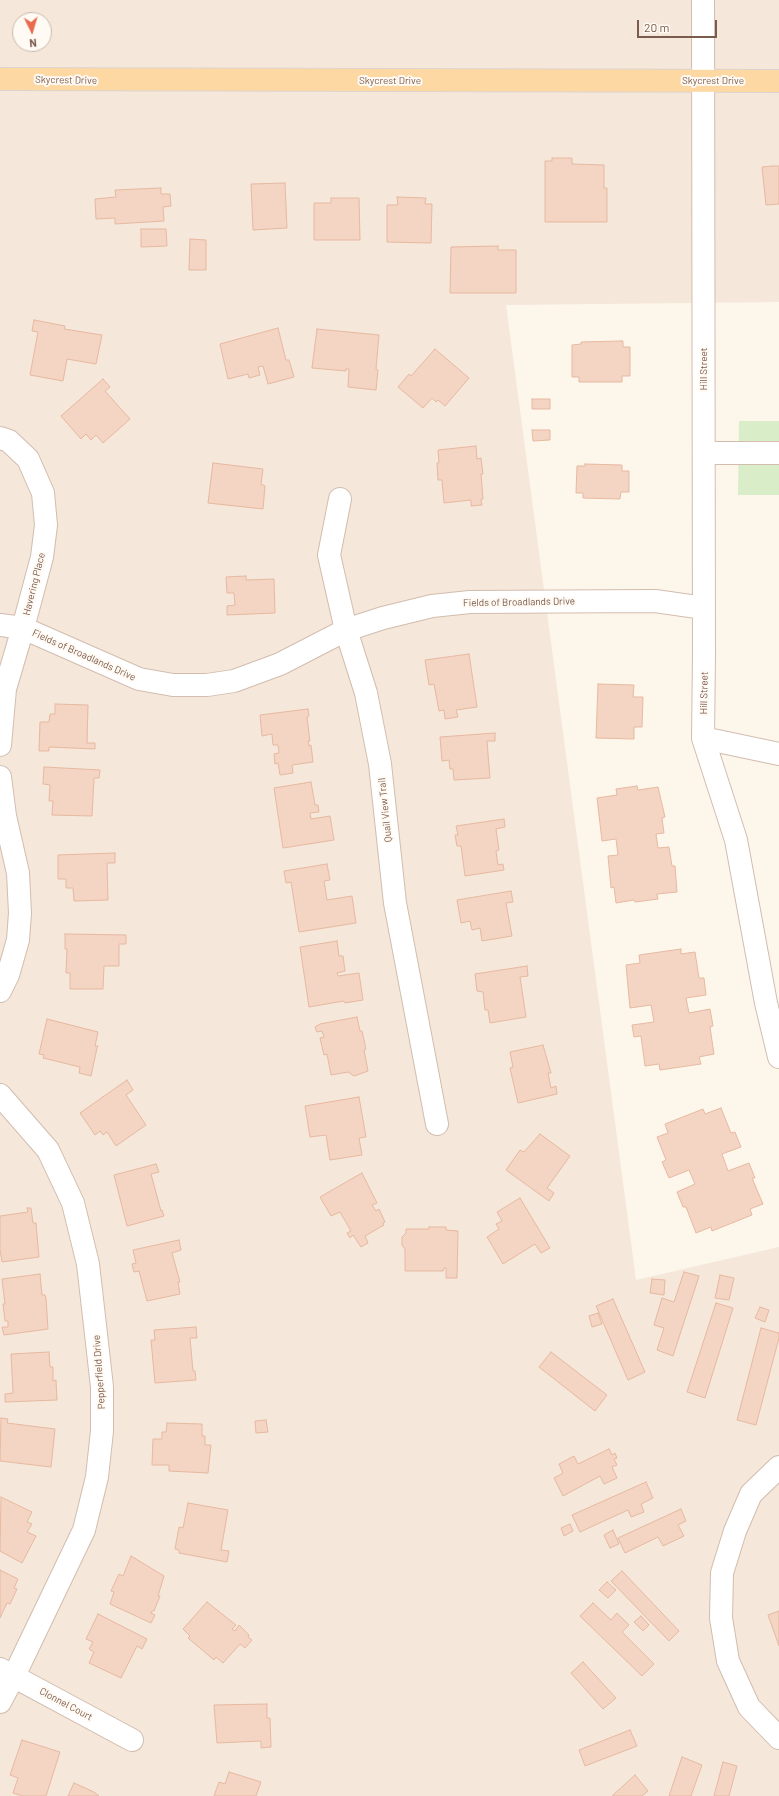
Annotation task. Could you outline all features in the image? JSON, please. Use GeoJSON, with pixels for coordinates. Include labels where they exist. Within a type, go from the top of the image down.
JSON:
{"type":"FeatureCollection","features":[{"type":"Feature","properties":{"kind":"main road","name":"Skycrest Drive"},"geometry":{"type":"LineString","coordinates":[[0,79],[779,81]]}},
{"type":"Feature","properties":{"kind":"street","name":"Hill Street"},"geometry":{"type":"LineString","coordinates":[[703,0],[703,738],[736,840],[766,1003],[779,1058]]}},
{"type":"Feature","properties":{"kind":"street","name":"Havering Place"},"geometry":{"type":"LineString","coordinates":[[0,438],[9,441],[28,458],[43,493],[46,526],[42,557],[5,689],[0,745]]}},
{"type":"Feature","properties":{"kind":"street"},"geometry":{"type":"LineString","coordinates":[[704,453],[779,453]]}},
{"type":"Feature","properties":{"kind":"street","name":"Quail View Trail"},"geometry":{"type":"LineString","coordinates":[[340,499],[329,555],[346,630],[366,693],[380,764],[394,903],[437,1124]]}},
{"type":"Feature","properties":{"kind":"street","name":"Fields of Broadlands Drive"},"geometry":{"type":"LineString","coordinates":[[0,626],[23,628],[139,679],[172,685],[207,685],[234,681],[280,664],[346,630],[383,618],[432,606],[470,602],[655,601],[704,608]]}},
{"type":"Feature","properties":{"kind":"street"},"geometry":{"type":"LineString","coordinates":[[703,738],[779,754]]}},
{"type":"Feature","properties":{"kind":"street"},"geometry":{"type":"LineString","coordinates":[[0,777],[5,816],[18,873],[20,914],[18,940],[8,975],[0,991]]}},
{"type":"Feature","properties":{"kind":"street","name":"Pepperfield Drive"},"geometry":{"type":"LineString","coordinates":[[0,1094],[48,1150],[73,1203],[88,1264],[102,1387],[102,1431],[98,1477],[84,1530],[7,1673],[0,1702]]}},
{"type":"Feature","properties":{"kind":"street"},"geometry":{"type":"LineString","coordinates":[[779,1467],[751,1494],[736,1531],[722,1573],[721,1618],[728,1661],[749,1707],[779,1738]]}},
{"type":"Feature","properties":{"kind":"street","name":"Clonnel Court"},"geometry":{"type":"LineString","coordinates":[[7,1673],[132,1740]]}},
{"type":"Feature","properties":{"kind":"shaded area"},"geometry":{"type":"Polygon","coordinates":[[[0,0],[779,0],[779,302],[506,305],[636,1280],[779,1247],[779,1796],[0,1796],[0,0]]]}},
{"type":"Feature","properties":{"kind":"green space"},"geometry":{"type":"Polygon","coordinates":[[[739,421],[779,421],[779,495],[738,495],[739,421]]]}},
{"type":"Feature","properties":{"kind":"building"},"geometry":{"type":"Polygon","coordinates":[[[552,158],[572,158],[572,164],[604,165],[604,188],[607,188],[607,222],[545,222],[545,161],[552,161],[552,158]]]}},
{"type":"Feature","properties":{"kind":"building"},"geometry":{"type":"Polygon","coordinates":[[[779,166],[779,204],[766,205],[762,167],[779,166]]]}},
{"type":"Feature","properties":{"kind":"building"},"geometry":{"type":"Polygon","coordinates":[[[285,183],[287,228],[253,230],[251,184],[285,183]]]}},
{"type":"Feature","properties":{"kind":"building"},"geometry":{"type":"Polygon","coordinates":[[[161,188],[161,194],[170,194],[171,206],[163,207],[164,221],[115,224],[115,218],[96,219],[95,199],[116,197],[115,190],[161,188]]]}},
{"type":"Feature","properties":{"kind":"building"},"geometry":{"type":"Polygon","coordinates":[[[397,197],[426,198],[425,204],[432,204],[431,243],[387,242],[387,205],[398,205],[397,197]]]}},
{"type":"Feature","properties":{"kind":"building"},"geometry":{"type":"Polygon","coordinates":[[[331,198],[359,198],[360,240],[314,240],[314,203],[331,203],[331,198]]]}},
{"type":"Feature","properties":{"kind":"building"},"geometry":{"type":"Polygon","coordinates":[[[141,229],[166,229],[167,246],[141,247],[141,229]]]}},
{"type":"Feature","properties":{"kind":"building"},"geometry":{"type":"Polygon","coordinates":[[[190,239],[206,240],[206,270],[189,270],[190,239]]]}},
{"type":"Feature","properties":{"kind":"building"},"geometry":{"type":"Polygon","coordinates":[[[498,246],[498,250],[516,250],[516,293],[450,293],[451,247],[498,246]]]}},
{"type":"Feature","properties":{"kind":"building"},"geometry":{"type":"Polygon","coordinates":[[[34,320],[65,326],[64,329],[102,335],[96,364],[67,359],[63,381],[30,375],[38,332],[32,331],[34,320]]]}},
{"type":"Feature","properties":{"kind":"building"},"geometry":{"type":"Polygon","coordinates":[[[278,328],[286,360],[289,360],[294,377],[268,384],[263,366],[258,367],[260,375],[249,378],[248,374],[228,379],[220,344],[278,328]]]}},
{"type":"Feature","properties":{"kind":"building"},"geometry":{"type":"Polygon","coordinates":[[[317,329],[379,335],[376,390],[348,387],[349,369],[346,369],[346,371],[312,368],[317,329]]]}},
{"type":"Feature","properties":{"kind":"building"},"geometry":{"type":"Polygon","coordinates":[[[623,341],[623,347],[630,347],[630,376],[622,376],[622,382],[579,382],[579,377],[572,377],[572,345],[581,344],[581,342],[623,341]]]}},
{"type":"Feature","properties":{"kind":"building"},"geometry":{"type":"Polygon","coordinates":[[[435,349],[469,378],[445,406],[438,400],[436,402],[432,398],[423,408],[398,387],[409,374],[411,376],[435,349]]]}},
{"type":"Feature","properties":{"kind":"building"},"geometry":{"type":"Polygon","coordinates":[[[103,379],[110,387],[105,391],[130,419],[103,443],[96,435],[91,440],[86,434],[81,439],[61,416],[103,379]]]}},
{"type":"Feature","properties":{"kind":"building"},"geometry":{"type":"Polygon","coordinates":[[[532,399],[550,399],[550,409],[532,409],[532,399]]]}},
{"type":"Feature","properties":{"kind":"building"},"geometry":{"type":"Polygon","coordinates":[[[532,430],[550,430],[550,440],[533,441],[532,430]]]}},
{"type":"Feature","properties":{"kind":"building"},"geometry":{"type":"Polygon","coordinates":[[[476,446],[477,459],[481,458],[483,474],[481,474],[482,505],[471,506],[471,500],[444,503],[442,480],[438,480],[438,450],[476,446]]]}},
{"type":"Feature","properties":{"kind":"building"},"geometry":{"type":"Polygon","coordinates":[[[213,463],[263,469],[261,484],[265,486],[263,509],[208,503],[213,463]]]}},
{"type":"Feature","properties":{"kind":"building"},"geometry":{"type":"Polygon","coordinates":[[[585,464],[622,465],[622,471],[629,471],[629,492],[621,492],[620,499],[583,498],[583,493],[576,493],[577,466],[585,466],[585,464]]]}},
{"type":"Feature","properties":{"kind":"building"},"geometry":{"type":"Polygon","coordinates":[[[246,576],[246,580],[274,579],[275,613],[227,615],[227,606],[235,605],[234,593],[227,593],[226,577],[246,576]]]}},
{"type":"Feature","properties":{"kind":"building"},"geometry":{"type":"Polygon","coordinates":[[[469,654],[477,707],[456,710],[458,717],[445,719],[444,710],[439,711],[434,684],[429,685],[425,660],[469,654]]]}},
{"type":"Feature","properties":{"kind":"building"},"geometry":{"type":"Polygon","coordinates":[[[598,684],[634,685],[633,697],[643,697],[642,727],[634,727],[634,739],[596,738],[598,684]]]}},
{"type":"Feature","properties":{"kind":"building"},"geometry":{"type":"Polygon","coordinates":[[[55,704],[88,705],[87,743],[95,743],[95,749],[49,747],[49,751],[39,751],[40,722],[49,722],[50,714],[55,714],[55,704]]]}},
{"type":"Feature","properties":{"kind":"building"},"geometry":{"type":"Polygon","coordinates":[[[308,709],[309,716],[307,717],[310,741],[308,741],[309,746],[311,745],[313,762],[292,765],[293,773],[280,775],[278,763],[275,764],[274,754],[279,753],[278,745],[273,745],[272,734],[262,736],[260,715],[308,709]]]}},
{"type":"Feature","properties":{"kind":"building"},"geometry":{"type":"Polygon","coordinates":[[[495,733],[495,741],[487,741],[490,778],[454,780],[453,769],[450,769],[449,760],[442,761],[440,737],[495,733]]]}},
{"type":"Feature","properties":{"kind":"building"},"geometry":{"type":"Polygon","coordinates":[[[44,767],[100,770],[99,778],[94,778],[92,816],[52,815],[53,801],[49,801],[50,785],[43,784],[44,767]]]}},
{"type":"Feature","properties":{"kind":"building"},"geometry":{"type":"Polygon","coordinates":[[[311,782],[315,805],[318,805],[319,812],[310,813],[311,819],[330,816],[334,840],[283,848],[274,788],[311,782]]]}},
{"type":"Feature","properties":{"kind":"building"},"geometry":{"type":"Polygon","coordinates":[[[637,786],[638,790],[658,787],[665,817],[662,818],[664,833],[656,834],[658,848],[669,847],[672,866],[675,866],[677,892],[657,894],[658,899],[635,902],[634,900],[616,903],[614,887],[611,888],[608,856],[618,855],[616,839],[602,841],[597,798],[617,795],[616,789],[637,786]]]}},
{"type":"Feature","properties":{"kind":"building"},"geometry":{"type":"Polygon","coordinates":[[[504,819],[505,827],[496,829],[499,850],[496,851],[498,865],[503,864],[504,870],[465,876],[461,846],[457,846],[455,835],[458,835],[456,826],[504,819]]]}},
{"type":"Feature","properties":{"kind":"building"},"geometry":{"type":"Polygon","coordinates":[[[115,853],[115,863],[107,863],[108,900],[74,901],[73,888],[66,888],[66,879],[58,879],[58,855],[115,853]]]}},
{"type":"Feature","properties":{"kind":"building"},"geometry":{"type":"Polygon","coordinates":[[[327,864],[330,880],[324,881],[327,900],[352,896],[356,923],[299,932],[291,882],[286,883],[284,871],[327,864]]]}},
{"type":"Feature","properties":{"kind":"building"},"geometry":{"type":"Polygon","coordinates":[[[511,891],[513,902],[506,903],[512,936],[482,941],[480,928],[472,930],[470,921],[461,923],[457,900],[511,891]]]}},
{"type":"Feature","properties":{"kind":"building"},"geometry":{"type":"Polygon","coordinates":[[[65,934],[126,935],[126,944],[119,944],[119,966],[104,966],[103,989],[70,989],[70,973],[66,973],[67,949],[65,949],[65,934]]]}},
{"type":"Feature","properties":{"kind":"building"},"geometry":{"type":"Polygon","coordinates":[[[337,941],[339,956],[343,956],[345,971],[337,973],[338,976],[359,973],[363,1000],[345,1003],[344,1001],[309,1007],[300,947],[337,941]]]}},
{"type":"Feature","properties":{"kind":"building"},"geometry":{"type":"Polygon","coordinates":[[[681,949],[681,954],[695,952],[699,978],[704,978],[706,995],[686,998],[689,1013],[710,1009],[713,1026],[710,1027],[714,1054],[699,1057],[701,1064],[660,1070],[659,1064],[645,1066],[641,1036],[634,1037],[632,1025],[654,1022],[651,1005],[630,1008],[626,965],[640,963],[639,955],[681,949]]]}},
{"type":"Feature","properties":{"kind":"building"},"geometry":{"type":"Polygon","coordinates":[[[527,966],[528,976],[520,977],[526,1017],[490,1023],[488,1010],[485,1010],[483,992],[477,991],[475,974],[527,966]]]}},
{"type":"Feature","properties":{"kind":"building"},"geometry":{"type":"Polygon","coordinates":[[[357,1017],[366,1049],[364,1050],[368,1071],[354,1076],[348,1072],[331,1075],[327,1054],[324,1055],[320,1038],[324,1037],[322,1031],[317,1032],[315,1027],[320,1024],[357,1017]]]}},
{"type":"Feature","properties":{"kind":"building"},"geometry":{"type":"Polygon","coordinates":[[[47,1019],[98,1032],[95,1046],[98,1046],[91,1076],[79,1073],[80,1067],[43,1058],[44,1055],[39,1054],[47,1019]]]}},
{"type":"Feature","properties":{"kind":"building"},"geometry":{"type":"Polygon","coordinates":[[[543,1045],[551,1073],[548,1073],[551,1088],[556,1086],[557,1094],[518,1103],[510,1068],[513,1067],[510,1052],[543,1045]]]}},
{"type":"Feature","properties":{"kind":"building"},"geometry":{"type":"Polygon","coordinates":[[[127,1080],[133,1090],[126,1095],[146,1125],[116,1146],[107,1132],[103,1135],[100,1131],[95,1135],[80,1113],[127,1080]]]}},
{"type":"Feature","properties":{"kind":"building"},"geometry":{"type":"Polygon","coordinates":[[[359,1097],[366,1137],[359,1138],[362,1155],[330,1160],[326,1135],[310,1137],[305,1106],[359,1097]]]}},
{"type":"Feature","properties":{"kind":"building"},"geometry":{"type":"Polygon","coordinates":[[[721,1108],[731,1133],[735,1132],[741,1147],[722,1154],[728,1171],[749,1163],[755,1178],[752,1178],[763,1204],[750,1209],[752,1215],[712,1231],[711,1227],[696,1233],[686,1207],[683,1207],[677,1192],[695,1184],[689,1170],[669,1178],[662,1162],[666,1160],[657,1137],[668,1133],[665,1124],[703,1109],[705,1114],[721,1108]]]}},
{"type":"Feature","properties":{"kind":"building"},"geometry":{"type":"Polygon","coordinates":[[[540,1134],[570,1156],[547,1188],[554,1193],[549,1201],[506,1170],[520,1150],[524,1152],[540,1134]]]}},
{"type":"Feature","properties":{"kind":"building"},"geometry":{"type":"Polygon","coordinates":[[[156,1164],[159,1172],[151,1174],[161,1211],[162,1210],[164,1216],[127,1226],[114,1175],[156,1164]]]}},
{"type":"Feature","properties":{"kind":"building"},"geometry":{"type":"Polygon","coordinates":[[[362,1173],[377,1203],[372,1205],[376,1211],[379,1209],[385,1222],[383,1223],[384,1225],[365,1236],[368,1243],[361,1247],[353,1235],[350,1238],[347,1233],[351,1231],[340,1212],[331,1216],[320,1197],[362,1173]]]}},
{"type":"Feature","properties":{"kind":"building"},"geometry":{"type":"Polygon","coordinates":[[[520,1198],[550,1248],[541,1253],[535,1244],[503,1264],[487,1237],[499,1229],[496,1224],[502,1221],[497,1212],[520,1198]]]}},
{"type":"Feature","properties":{"kind":"building"},"geometry":{"type":"Polygon","coordinates":[[[27,1208],[31,1208],[33,1223],[36,1223],[39,1257],[2,1262],[0,1250],[0,1216],[28,1212],[27,1208]]]}},
{"type":"Feature","properties":{"kind":"building"},"geometry":{"type":"Polygon","coordinates":[[[429,1227],[446,1227],[446,1230],[458,1231],[457,1278],[446,1278],[446,1268],[444,1268],[443,1271],[405,1271],[405,1249],[402,1245],[402,1237],[406,1233],[406,1229],[429,1229],[429,1227]]]}},
{"type":"Feature","properties":{"kind":"building"},"geometry":{"type":"Polygon","coordinates":[[[179,1240],[181,1250],[172,1253],[180,1282],[178,1282],[180,1294],[147,1301],[139,1271],[134,1272],[132,1264],[136,1263],[133,1250],[179,1240]]]}},
{"type":"Feature","properties":{"kind":"building"},"geometry":{"type":"Polygon","coordinates":[[[684,1272],[699,1276],[673,1356],[657,1350],[664,1328],[654,1325],[662,1298],[674,1302],[684,1272]]]}},
{"type":"Feature","properties":{"kind":"building"},"geometry":{"type":"Polygon","coordinates":[[[40,1274],[42,1295],[45,1295],[46,1298],[48,1329],[4,1335],[2,1327],[8,1327],[8,1321],[5,1321],[3,1304],[5,1304],[2,1279],[40,1274]]]}},
{"type":"Feature","properties":{"kind":"building"},"geometry":{"type":"Polygon","coordinates":[[[720,1275],[734,1278],[729,1300],[715,1298],[720,1275]]]}},
{"type":"Feature","properties":{"kind":"building"},"geometry":{"type":"Polygon","coordinates":[[[652,1279],[665,1280],[664,1295],[650,1293],[652,1279]]]}},
{"type":"Feature","properties":{"kind":"building"},"geometry":{"type":"Polygon","coordinates":[[[613,1299],[645,1372],[628,1380],[596,1306],[613,1299]]]}},
{"type":"Feature","properties":{"kind":"building"},"geometry":{"type":"Polygon","coordinates":[[[716,1303],[733,1308],[705,1398],[687,1392],[716,1303]]]}},
{"type":"Feature","properties":{"kind":"building"},"geometry":{"type":"Polygon","coordinates":[[[760,1307],[769,1310],[765,1322],[755,1318],[760,1307]]]}},
{"type":"Feature","properties":{"kind":"building"},"geometry":{"type":"Polygon","coordinates":[[[598,1313],[602,1324],[592,1327],[589,1316],[598,1313]]]}},
{"type":"Feature","properties":{"kind":"building"},"geometry":{"type":"Polygon","coordinates":[[[196,1327],[197,1338],[190,1338],[193,1371],[195,1371],[196,1380],[155,1383],[151,1340],[155,1340],[154,1330],[196,1327]]]}},
{"type":"Feature","properties":{"kind":"building"},"geometry":{"type":"Polygon","coordinates":[[[761,1328],[779,1333],[779,1338],[756,1425],[737,1420],[761,1328]]]}},
{"type":"Feature","properties":{"kind":"building"},"geometry":{"type":"Polygon","coordinates":[[[49,1352],[50,1367],[53,1367],[53,1381],[56,1380],[57,1400],[5,1402],[5,1394],[13,1393],[11,1354],[49,1352]]]}},
{"type":"Feature","properties":{"kind":"building"},"geometry":{"type":"Polygon","coordinates":[[[551,1352],[607,1395],[595,1411],[539,1367],[551,1352]]]}},
{"type":"Feature","properties":{"kind":"building"},"geometry":{"type":"Polygon","coordinates":[[[1,1418],[8,1419],[7,1423],[55,1429],[51,1467],[0,1461],[1,1418]]]}},
{"type":"Feature","properties":{"kind":"building"},"geometry":{"type":"Polygon","coordinates":[[[266,1420],[268,1432],[256,1433],[255,1421],[266,1420]]]}},
{"type":"Feature","properties":{"kind":"building"},"geometry":{"type":"Polygon","coordinates":[[[167,1423],[202,1424],[202,1436],[205,1436],[205,1445],[211,1445],[208,1473],[169,1471],[169,1465],[152,1465],[153,1439],[162,1439],[162,1432],[166,1432],[167,1423]]]}},
{"type":"Feature","properties":{"kind":"building"},"geometry":{"type":"Polygon","coordinates":[[[609,1449],[612,1455],[615,1453],[617,1458],[614,1459],[617,1465],[612,1467],[617,1478],[604,1484],[600,1476],[563,1496],[554,1478],[563,1473],[559,1464],[574,1456],[578,1464],[609,1449]]]}},
{"type":"Feature","properties":{"kind":"building"},"geometry":{"type":"Polygon","coordinates":[[[646,1482],[653,1498],[641,1504],[644,1512],[631,1517],[628,1510],[580,1532],[572,1515],[646,1482]]]}},
{"type":"Feature","properties":{"kind":"building"},"geometry":{"type":"Polygon","coordinates":[[[1,1497],[32,1512],[27,1522],[32,1524],[27,1532],[36,1536],[22,1563],[0,1551],[1,1497]]]}},
{"type":"Feature","properties":{"kind":"building"},"geometry":{"type":"Polygon","coordinates":[[[188,1503],[228,1510],[221,1550],[229,1551],[227,1562],[179,1553],[179,1550],[175,1549],[179,1527],[183,1528],[188,1503]]]}},
{"type":"Feature","properties":{"kind":"building"},"geometry":{"type":"Polygon","coordinates":[[[681,1509],[686,1521],[678,1525],[684,1536],[663,1546],[658,1537],[625,1553],[618,1538],[681,1509]]]}},
{"type":"Feature","properties":{"kind":"building"},"geometry":{"type":"Polygon","coordinates":[[[570,1524],[573,1531],[564,1536],[561,1528],[570,1524]]]}},
{"type":"Feature","properties":{"kind":"building"},"geometry":{"type":"Polygon","coordinates":[[[613,1530],[619,1544],[610,1548],[604,1535],[613,1530]]]}},
{"type":"Feature","properties":{"kind":"building"},"geometry":{"type":"Polygon","coordinates":[[[131,1556],[164,1576],[158,1596],[160,1596],[154,1611],[151,1613],[155,1615],[151,1623],[110,1604],[114,1592],[111,1591],[119,1574],[123,1576],[131,1556]]]}},
{"type":"Feature","properties":{"kind":"building"},"geometry":{"type":"Polygon","coordinates":[[[0,1570],[18,1579],[14,1588],[17,1589],[10,1604],[7,1603],[0,1618],[0,1570]]]}},
{"type":"Feature","properties":{"kind":"building"},"geometry":{"type":"Polygon","coordinates":[[[622,1571],[679,1631],[669,1641],[611,1581],[622,1571]]]}},
{"type":"Feature","properties":{"kind":"building"},"geometry":{"type":"Polygon","coordinates":[[[607,1582],[616,1590],[608,1598],[599,1590],[607,1582]]]}},
{"type":"Feature","properties":{"kind":"building"},"geometry":{"type":"Polygon","coordinates":[[[207,1602],[236,1625],[232,1629],[235,1631],[239,1625],[252,1640],[245,1648],[240,1644],[223,1663],[216,1657],[214,1660],[188,1638],[190,1636],[183,1629],[207,1602]]]}},
{"type":"Feature","properties":{"kind":"building"},"geometry":{"type":"Polygon","coordinates":[[[593,1603],[611,1620],[617,1613],[629,1625],[622,1632],[654,1664],[642,1676],[580,1616],[593,1603]]]}},
{"type":"Feature","properties":{"kind":"building"},"geometry":{"type":"Polygon","coordinates":[[[779,1611],[779,1646],[768,1615],[779,1611]]]}},
{"type":"Feature","properties":{"kind":"building"},"geometry":{"type":"Polygon","coordinates":[[[98,1614],[147,1639],[142,1649],[137,1646],[121,1678],[89,1663],[94,1652],[89,1649],[93,1642],[86,1639],[98,1614]]]}},
{"type":"Feature","properties":{"kind":"building"},"geometry":{"type":"Polygon","coordinates":[[[641,1616],[649,1625],[643,1631],[634,1622],[641,1616]]]}},
{"type":"Feature","properties":{"kind":"building"},"geometry":{"type":"Polygon","coordinates":[[[583,1662],[616,1698],[603,1709],[571,1673],[583,1662]]]}},
{"type":"Feature","properties":{"kind":"building"},"geometry":{"type":"Polygon","coordinates":[[[267,1704],[267,1718],[270,1718],[271,1747],[261,1748],[261,1741],[217,1743],[214,1705],[267,1704]]]}},
{"type":"Feature","properties":{"kind":"building"},"geometry":{"type":"Polygon","coordinates":[[[630,1730],[637,1746],[585,1766],[579,1750],[630,1730]]]}},
{"type":"Feature","properties":{"kind":"building"},"geometry":{"type":"Polygon","coordinates":[[[22,1740],[60,1752],[46,1796],[23,1796],[13,1793],[18,1778],[10,1775],[22,1740]]]}},
{"type":"Feature","properties":{"kind":"building"},"geometry":{"type":"Polygon","coordinates":[[[682,1757],[702,1765],[691,1796],[669,1796],[682,1757]]]}},
{"type":"Feature","properties":{"kind":"building"},"geometry":{"type":"Polygon","coordinates":[[[723,1762],[737,1766],[729,1796],[714,1796],[723,1762]]]}},
{"type":"Feature","properties":{"kind":"building"},"geometry":{"type":"Polygon","coordinates":[[[229,1772],[261,1782],[256,1796],[214,1796],[219,1782],[225,1784],[229,1772]]]}},
{"type":"Feature","properties":{"kind":"building"},"geometry":{"type":"Polygon","coordinates":[[[635,1775],[648,1791],[642,1796],[612,1796],[635,1775]]]}},
{"type":"Feature","properties":{"kind":"building"},"geometry":{"type":"Polygon","coordinates":[[[74,1783],[94,1792],[99,1796],[68,1796],[74,1783]]]}}]}
